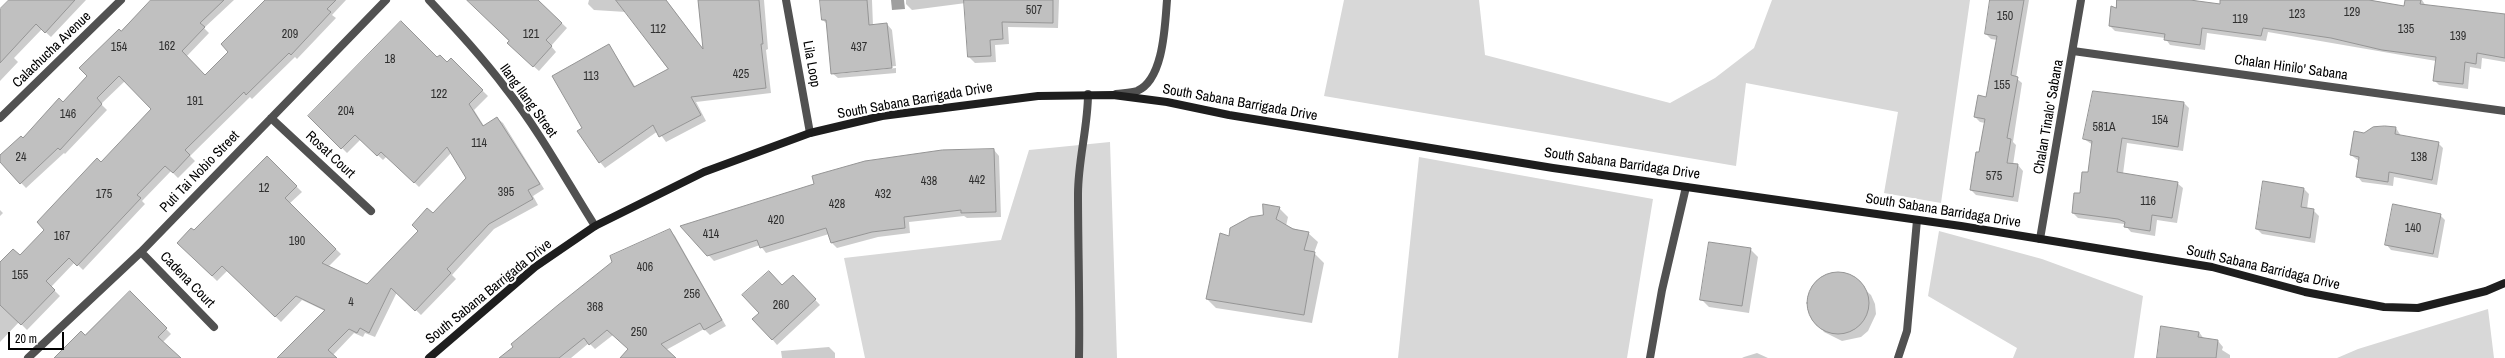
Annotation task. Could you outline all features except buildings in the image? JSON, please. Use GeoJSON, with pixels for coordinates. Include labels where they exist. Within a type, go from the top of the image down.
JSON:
{"type":"FeatureCollection","features":[{"type":"Feature","properties":{"kind":"main road","name":"South Sabana Barrigada Drive"},"geometry":{"type":"LineString","coordinates":[[429,358],[536,267],[595,226],[704,172],[810,133],[882,116],[1019,96],[1088,94],[1113,95],[1371,139]]}},
{"type":"Feature","properties":{"kind":"main road","name":"South Sabana Barridaga Drive"},"geometry":{"type":"LineString","coordinates":[[1371,139],[1686,187],[1917,220],[2212,267],[2305,292],[2384,307],[2418,308],[2486,291],[2505,283]]}},
{"type":"Feature","properties":{"kind":"street","name":"Calachucha Avenue"},"geometry":{"type":"LineString","coordinates":[[0,118],[121,0]]}},
{"type":"Feature","properties":{"kind":"street","name":"Puti Tai Nobio Street"},"geometry":{"type":"LineString","coordinates":[[28,358],[141,252],[386,0]]}},
{"type":"Feature","properties":{"kind":"street","name":"Ilang Ilang Street"},"geometry":{"type":"LineString","coordinates":[[429,0],[465,39],[507,90],[595,226]]}},
{"type":"Feature","properties":{"kind":"street","name":"Lila Loop"},"geometry":{"type":"LineString","coordinates":[[786,0],[810,133]]}},
{"type":"Feature","properties":{"kind":"street"},"geometry":{"type":"LineString","coordinates":[[1113,95],[1137,91],[1148,83],[1155,71],[1162,44],[1167,0]]}},
{"type":"Feature","properties":{"kind":"street","name":"Chalan Tinalo' Sabana"},"geometry":{"type":"LineString","coordinates":[[2040,239],[2081,0]]}},
{"type":"Feature","properties":{"kind":"street","name":"Chalan Hinilo' Sabana"},"geometry":{"type":"LineString","coordinates":[[2073,51],[2505,111]]}},
{"type":"Feature","properties":{"kind":"street"},"geometry":{"type":"LineString","coordinates":[[1079,358],[1080,286],[1078,193],[1088,120],[1088,94]]}},
{"type":"Feature","properties":{"kind":"street","name":"Rosat Court"},"geometry":{"type":"LineString","coordinates":[[271,118],[371,212]]}},
{"type":"Feature","properties":{"kind":"street"},"geometry":{"type":"LineString","coordinates":[[1650,358],[1662,290],[1686,187]]}},
{"type":"Feature","properties":{"kind":"street"},"geometry":{"type":"LineString","coordinates":[[1898,358],[1907,331],[1917,220]]}},
{"type":"Feature","properties":{"kind":"street","name":"Cadena Court"},"geometry":{"type":"LineString","coordinates":[[141,252],[214,327]]}},
{"type":"Feature","properties":{"kind":"shaded area"},"geometry":{"type":"Polygon","coordinates":[[[891,0],[904,0],[905,9],[892,10],[891,0]]]}},
{"type":"Feature","properties":{"kind":"shaded area"},"geometry":{"type":"Polygon","coordinates":[[[1344,0],[1479,0],[1485,55],[1670,103],[1715,78],[1754,48],[1772,0],[1970,0],[1941,203],[1884,193],[1898,112],[1746,83],[1736,166],[1324,96],[1344,0]]]}},
{"type":"Feature","properties":{"kind":"shaded area"},"geometry":{"type":"Polygon","coordinates":[[[1110,142],[1117,358],[865,358],[844,258],[1001,240],[1029,150],[1110,142]]]}},
{"type":"Feature","properties":{"kind":"shaded area"},"geometry":{"type":"Polygon","coordinates":[[[1419,157],[1653,199],[1627,358],[1398,358],[1419,157]]]}},
{"type":"Feature","properties":{"kind":"shaded area"},"geometry":{"type":"Polygon","coordinates":[[[1939,231],[2042,259],[2143,296],[2134,358],[2013,358],[2017,348],[1928,296],[1939,231]]]}},
{"type":"Feature","properties":{"kind":"shaded area"},"geometry":{"type":"Polygon","coordinates":[[[2488,309],[2494,358],[2337,358],[2358,349],[2488,309]]]}}]}
